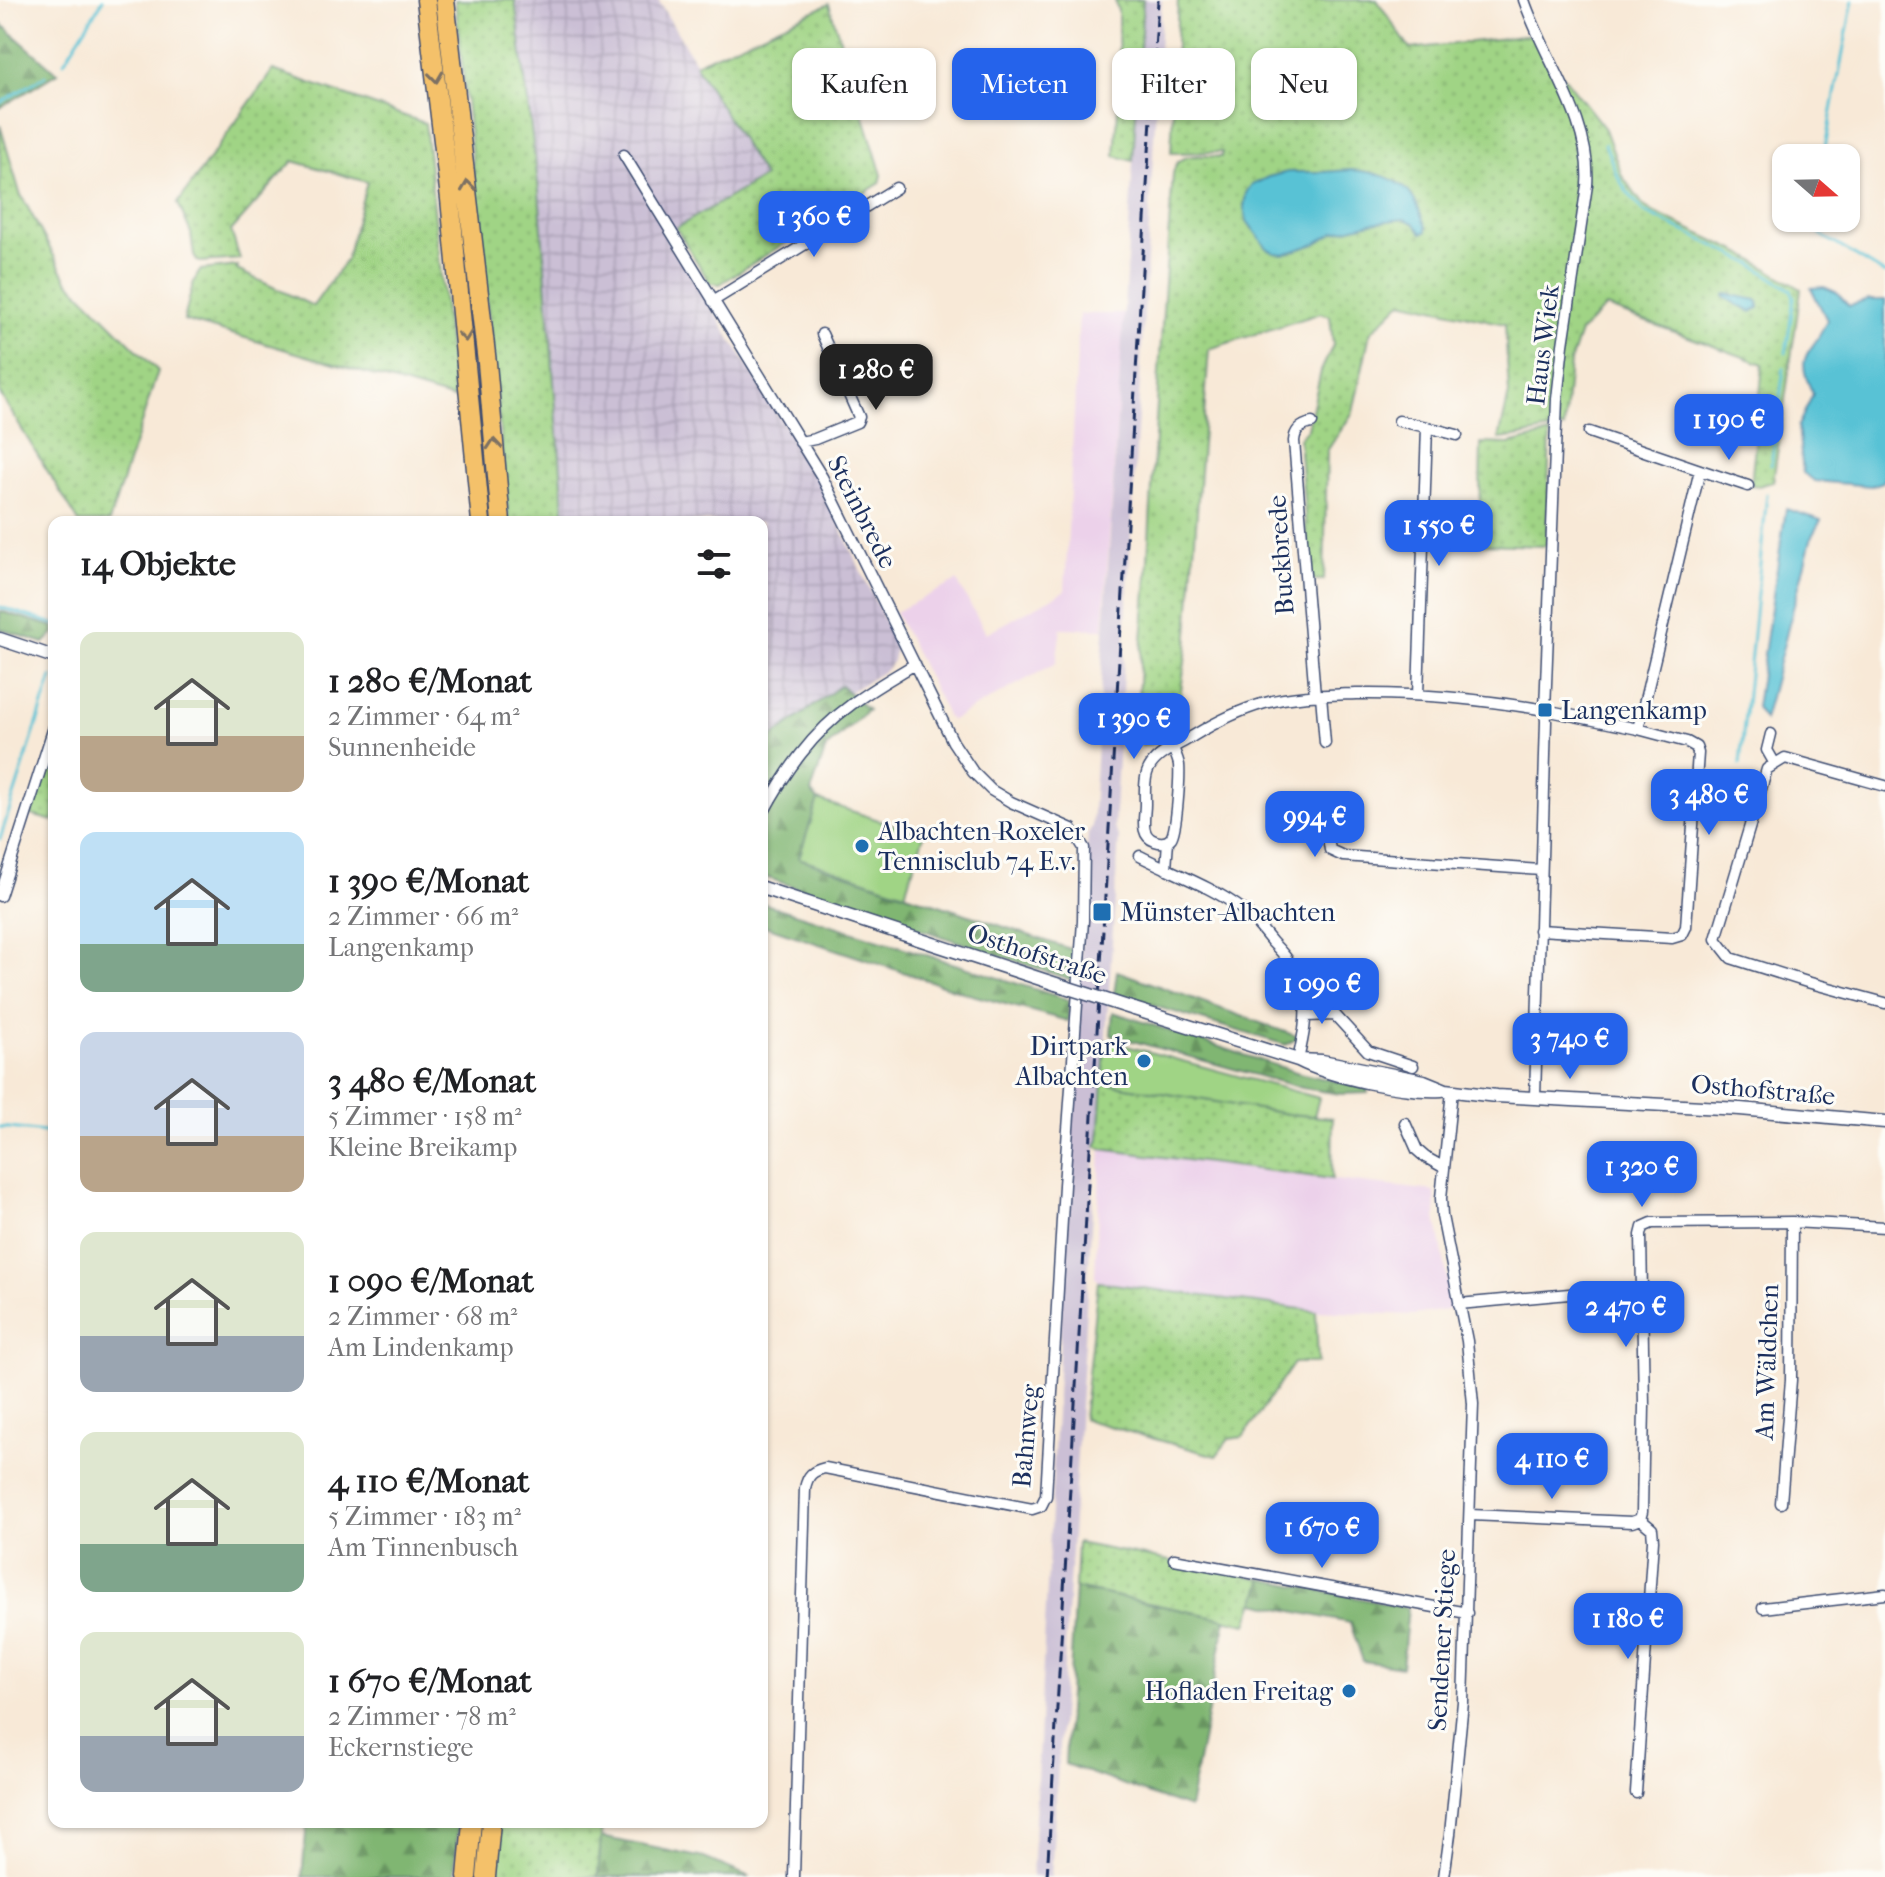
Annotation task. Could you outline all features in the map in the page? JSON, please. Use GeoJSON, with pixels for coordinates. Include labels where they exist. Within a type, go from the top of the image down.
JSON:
{"type":"FeatureCollection","features":[{"type":"Feature","properties":{"kind":"highway"},"geometry":{"type":"LineString","coordinates":[[426,0],[457,259],[480,516]]}},
{"type":"Feature","properties":{"kind":"highway"},"geometry":{"type":"LineString","coordinates":[[445,0],[484,333],[500,516]]}},
{"type":"Feature","properties":{"kind":"highway"},"geometry":{"type":"LineString","coordinates":[[467,1877],[471,1828]]}},
{"type":"Feature","properties":{"kind":"highway"},"geometry":{"type":"LineString","coordinates":[[486,1877],[490,1828]]}},
{"type":"Feature","properties":{"kind":"street","name":"Haus Wiek"},"geometry":{"type":"LineString","coordinates":[[1524,0],[1564,88],[1586,147],[1588,167],[1557,399],[1545,710]]}},
{"type":"Feature","properties":{"kind":"street","name":"Steinbrede"},"geometry":{"type":"LineString","coordinates":[[624,155],[822,477],[953,742],[973,772],[991,790],[1004,799],[1072,829]]}},
{"type":"Feature","properties":{"kind":"street"},"geometry":{"type":"LineString","coordinates":[[713,301],[896,188]]}},
{"type":"Feature","properties":{"kind":"street"},"geometry":{"type":"LineString","coordinates":[[800,442],[857,422],[859,417],[822,334]]}},
{"type":"Feature","properties":{"kind":"street"},"geometry":{"type":"LineString","coordinates":[[1399,421],[1457,435]]}},
{"type":"Feature","properties":{"kind":"street","name":"Buckbrede"},"geometry":{"type":"LineString","coordinates":[[1312,423],[1299,428],[1294,441],[1318,695]]}},
{"type":"Feature","properties":{"kind":"street"},"geometry":{"type":"LineString","coordinates":[[1418,695],[1427,427]]}},
{"type":"Feature","properties":{"kind":"street"},"geometry":{"type":"LineString","coordinates":[[1589,432],[1748,486]]}},
{"type":"Feature","properties":{"kind":"street"},"geometry":{"type":"LineString","coordinates":[[1638,729],[1700,470]]}},
{"type":"Feature","properties":{"kind":"street"},"geometry":{"type":"LineString","coordinates":[[0,639],[48,655]]}},
{"type":"Feature","properties":{"kind":"street"},"geometry":{"type":"LineString","coordinates":[[768,803],[779,782],[802,751],[825,727],[851,704],[915,664]]}},
{"type":"Feature","properties":{"kind":"street"},"geometry":{"type":"LineString","coordinates":[[1318,695],[1325,743]]}},
{"type":"Feature","properties":{"kind":"street"},"geometry":{"type":"LineString","coordinates":[[1173,748],[1179,774],[1175,827],[1172,837],[1163,843],[1150,839],[1144,830],[1145,780],[1150,767],[1161,756],[1173,748],[1208,727],[1266,703],[1318,695],[1418,695],[1470,699],[1638,729],[1696,747],[1686,927],[1682,935],[1672,938],[1539,930]]}},
{"type":"Feature","properties":{"kind":"street"},"geometry":{"type":"LineString","coordinates":[[1535,1097],[1545,710]]}},
{"type":"Feature","properties":{"kind":"street"},"geometry":{"type":"LineString","coordinates":[[1771,734],[1767,750],[1775,764]]}},
{"type":"Feature","properties":{"kind":"street"},"geometry":{"type":"LineString","coordinates":[[0,896],[48,746]]}},
{"type":"Feature","properties":{"kind":"street"},"geometry":{"type":"LineString","coordinates":[[1885,786],[1785,758],[1767,769],[1716,939],[1731,958],[1885,1003]]}},
{"type":"Feature","properties":{"kind":"street","name":"Bahnweg"},"geometry":{"type":"LineString","coordinates":[[794,1877],[807,1478],[814,1471],[825,1468],[1032,1509],[1041,1506],[1046,1496],[1083,907],[1084,848],[1072,829]]}},
{"type":"Feature","properties":{"kind":"street"},"geometry":{"type":"LineString","coordinates":[[1327,830],[1330,850],[1343,856],[1541,870]]}},
{"type":"Feature","properties":{"kind":"street"},"geometry":{"type":"LineString","coordinates":[[1166,869],[1168,841]]}},
{"type":"Feature","properties":{"kind":"street"},"geometry":{"type":"LineString","coordinates":[[1140,856],[1228,900],[1245,912],[1284,955],[1298,975],[1303,990],[1306,1016],[1298,1060]]}},
{"type":"Feature","properties":{"kind":"street","name":"Osthofstraße"},"geometry":{"type":"LineString","coordinates":[[768,890],[1298,1060],[1322,1061],[1424,1081],[1449,1090],[1496,1096],[1740,1109],[1885,1122]]}},
{"type":"Feature","properties":{"kind":"street"},"geometry":{"type":"LineString","coordinates":[[1306,1016],[1335,1015],[1368,1051],[1413,1066]]}},
{"type":"Feature","properties":{"kind":"street","name":"Sendener Stiege"},"geometry":{"type":"LineString","coordinates":[[1444,1877],[1463,1702],[1473,1404],[1467,1341],[1442,1216],[1449,1090]]}},
{"type":"Feature","properties":{"kind":"street"},"geometry":{"type":"LineString","coordinates":[[1405,1123],[1417,1150],[1443,1167]]}},
{"type":"Feature","properties":{"kind":"street"},"geometry":{"type":"LineString","coordinates":[[1640,1519],[1644,1406],[1643,1227],[1652,1223],[1792,1222],[1885,1227]]}},
{"type":"Feature","properties":{"kind":"street","name":"Am Wäldchen"},"geometry":{"type":"LineString","coordinates":[[1781,1503],[1791,1380],[1792,1222]]}},
{"type":"Feature","properties":{"kind":"street"},"geometry":{"type":"LineString","coordinates":[[1459,1304],[1580,1293],[1588,1296],[1642,1292]]}},
{"type":"Feature","properties":{"kind":"street"},"geometry":{"type":"LineString","coordinates":[[1470,1515],[1632,1522],[1640,1519]]}},
{"type":"Feature","properties":{"kind":"street"},"geometry":{"type":"LineString","coordinates":[[1636,1793],[1653,1540],[1650,1526],[1640,1519]]}},
{"type":"Feature","properties":{"kind":"street"},"geometry":{"type":"LineString","coordinates":[[1174,1559],[1467,1613]]}},
{"type":"Feature","properties":{"kind":"street"},"geometry":{"type":"LineString","coordinates":[[1763,1608],[1885,1594]]}},
{"type":"Feature","properties":{"kind":"shaded area"},"geometry":{"type":"Polygon","coordinates":[[[515,0],[658,0],[764,178],[666,234],[818,480],[893,639],[895,650],[893,661],[886,670],[848,693],[841,686],[775,735],[768,744],[768,516],[565,516],[539,192],[515,0]]]}},
{"type":"Feature","properties":{"kind":"shaded area"},"geometry":{"type":"Polygon","coordinates":[[[1143,0],[1162,0],[1159,48],[1140,48],[1143,0]]]}},
{"type":"Feature","properties":{"kind":"shaded area"},"geometry":{"type":"Polygon","coordinates":[[[1136,120],[1155,120],[1114,828],[1119,837],[1099,1140],[1096,1146],[1051,1877],[1032,1877],[1070,1144],[1088,833],[1092,827],[1136,120]]]}},
{"type":"Feature","properties":{"kind":"shaded area"},"geometry":{"type":"Polygon","coordinates":[[[1079,314],[1124,314],[1103,629],[1061,628],[1056,663],[950,721],[895,612],[957,581],[986,633],[1065,591],[1079,314]]]}},
{"type":"Feature","properties":{"kind":"shaded area"},"geometry":{"type":"Polygon","coordinates":[[[1101,1149],[1435,1191],[1436,1217],[1453,1309],[1414,1315],[1316,1311],[1098,1282],[1095,1276],[1101,1149]]]}},
{"type":"Feature","properties":{"kind":"green space"},"geometry":{"type":"Polygon","coordinates":[[[455,0],[515,0],[539,192],[565,516],[508,516],[455,0]]]}},
{"type":"Feature","properties":{"kind":"green space"},"geometry":{"type":"Polygon","coordinates":[[[1115,0],[1143,0],[1140,48],[1118,48],[1115,0]]]}},
{"type":"Feature","properties":{"kind":"green space"},"geometry":{"type":"Polygon","coordinates":[[[1178,0],[1377,0],[1410,49],[1531,35],[1605,129],[1622,176],[1644,206],[1743,254],[1801,289],[1773,482],[1751,485],[1763,364],[1606,307],[1580,332],[1570,362],[1564,428],[1499,439],[1509,394],[1505,324],[1402,301],[1370,333],[1353,412],[1327,451],[1324,580],[1310,580],[1299,438],[1308,428],[1321,371],[1333,345],[1330,316],[1321,313],[1209,349],[1187,648],[1179,705],[1170,729],[1152,744],[1142,745],[1137,736],[1138,691],[1173,174],[1183,158],[1221,157],[1222,152],[1171,153],[1173,120],[1235,120],[1235,48],[1176,48],[1178,0]]]}},
{"type":"Feature","properties":{"kind":"green space"},"geometry":{"type":"Polygon","coordinates":[[[829,4],[843,48],[792,48],[792,120],[865,120],[882,175],[880,183],[720,284],[710,283],[676,228],[764,177],[695,64],[829,4]]]}},
{"type":"Feature","properties":{"kind":"green space"},"geometry":{"type":"Polygon","coordinates":[[[0,23],[57,73],[0,108],[0,23]]]}},
{"type":"Feature","properties":{"kind":"green space"},"geometry":{"type":"Polygon","coordinates":[[[273,70],[425,123],[454,399],[184,320],[192,287],[201,270],[238,266],[237,270],[313,306],[346,260],[367,182],[293,161],[231,231],[240,259],[201,262],[194,256],[191,233],[178,203],[273,70]]]}},
{"type":"Feature","properties":{"kind":"green space"},"geometry":{"type":"Polygon","coordinates":[[[1117,120],[1136,120],[1133,161],[1115,156],[1117,120]]]}},
{"type":"Feature","properties":{"kind":"green space"},"geometry":{"type":"Polygon","coordinates":[[[0,125],[20,193],[67,280],[158,371],[111,516],[75,516],[0,394],[0,125]]]}},
{"type":"Feature","properties":{"kind":"green space"},"geometry":{"type":"Polygon","coordinates":[[[1550,434],[1546,546],[1479,544],[1481,443],[1509,444],[1550,434]]]}},
{"type":"Feature","properties":{"kind":"green space"},"geometry":{"type":"Polygon","coordinates":[[[0,611],[48,625],[48,639],[44,643],[0,629],[0,611]]]}},
{"type":"Feature","properties":{"kind":"green space"},"geometry":{"type":"Polygon","coordinates":[[[841,685],[868,710],[826,748],[811,792],[818,800],[799,858],[1073,950],[1072,980],[768,878],[768,744],[775,735],[841,685]]]}},
{"type":"Feature","properties":{"kind":"green space"},"geometry":{"type":"Polygon","coordinates":[[[48,760],[48,820],[31,815],[48,760]]]}},
{"type":"Feature","properties":{"kind":"green space","name":"Albachten-Roxeler Tennisclub 74 E.v."},"geometry":{"type":"Polygon","coordinates":[[[818,800],[924,835],[905,893],[799,858],[818,800]]]}},
{"type":"Feature","properties":{"kind":"green space"},"geometry":{"type":"Polygon","coordinates":[[[768,905],[1069,1000],[1068,1021],[972,995],[768,927],[768,905]]]}},
{"type":"Feature","properties":{"kind":"green space"},"geometry":{"type":"Polygon","coordinates":[[[1117,971],[1299,1037],[1286,1045],[1114,994],[1117,971]]]}},
{"type":"Feature","properties":{"kind":"green space"},"geometry":{"type":"Polygon","coordinates":[[[1113,1012],[1299,1073],[1367,1088],[1368,1093],[1341,1094],[1302,1088],[1111,1035],[1113,1012]]]}},
{"type":"Feature","properties":{"kind":"green space","name":"Dirtpark Albachten"},"geometry":{"type":"Polygon","coordinates":[[[1105,1040],[1319,1098],[1314,1116],[1103,1083],[1105,1040]]]}},
{"type":"Feature","properties":{"kind":"green space"},"geometry":{"type":"Polygon","coordinates":[[[1103,1083],[1288,1114],[1333,1118],[1332,1179],[1101,1149],[1096,1146],[1103,1083]]]}},
{"type":"Feature","properties":{"kind":"green space"},"geometry":{"type":"Polygon","coordinates":[[[1098,1282],[1316,1311],[1318,1363],[1294,1363],[1243,1437],[1229,1439],[1216,1456],[1083,1419],[1098,1282]]]}},
{"type":"Feature","properties":{"kind":"green space"},"geometry":{"type":"Polygon","coordinates":[[[1077,1543],[1263,1579],[1247,1624],[1075,1588],[1077,1543]]]}},
{"type":"Feature","properties":{"kind":"green space"},"geometry":{"type":"Polygon","coordinates":[[[1263,1579],[1408,1608],[1402,1667],[1363,1661],[1350,1623],[1255,1603],[1263,1579]]]}},
{"type":"Feature","properties":{"kind":"green space"},"geometry":{"type":"Polygon","coordinates":[[[1075,1588],[1226,1619],[1189,1808],[1065,1764],[1075,1588]]]}},
{"type":"Feature","properties":{"kind":"green space"},"geometry":{"type":"Polygon","coordinates":[[[306,1828],[458,1828],[454,1877],[302,1877],[306,1828]]]}},
{"type":"Feature","properties":{"kind":"green space"},"geometry":{"type":"Polygon","coordinates":[[[499,1828],[602,1828],[598,1877],[495,1877],[499,1828]]]}},
{"type":"Feature","properties":{"kind":"green space"},"geometry":{"type":"Polygon","coordinates":[[[601,1837],[704,1858],[750,1877],[598,1877],[601,1837]]]}},
{"type":"Feature","properties":{"kind":"water"},"geometry":{"type":"Polygon","coordinates":[[[1350,170],[1377,174],[1402,185],[1417,205],[1426,232],[1422,233],[1414,223],[1404,219],[1371,223],[1335,232],[1315,244],[1284,254],[1267,248],[1247,221],[1244,207],[1246,193],[1252,185],[1268,177],[1288,172],[1350,170]]]}},
{"type":"Feature","properties":{"kind":"water"},"geometry":{"type":"Polygon","coordinates":[[[1824,287],[1836,292],[1849,306],[1869,300],[1885,300],[1885,476],[1883,482],[1871,486],[1815,481],[1803,473],[1798,426],[1813,394],[1804,369],[1805,361],[1827,320],[1811,288],[1824,287]]]}},
{"type":"Feature","properties":{"kind":"water"},"geometry":{"type":"Polygon","coordinates":[[[1726,294],[1757,300],[1759,308],[1752,312],[1726,298],[1726,294]]]}},
{"type":"Feature","properties":{"kind":"water"},"geometry":{"type":"Polygon","coordinates":[[[1786,509],[1821,520],[1812,536],[1764,720],[1756,707],[1786,509]]]}},
{"type":"Feature","properties":{"kind":"waterway"},"geometry":{"type":"LineString","coordinates":[[64,62],[103,0]]}},
{"type":"Feature","properties":{"kind":"waterway"},"geometry":{"type":"LineString","coordinates":[[1826,144],[1853,0]]}},
{"type":"Feature","properties":{"kind":"waterway"},"geometry":{"type":"LineString","coordinates":[[0,103],[45,76]]}},
{"type":"Feature","properties":{"kind":"waterway"},"geometry":{"type":"LineString","coordinates":[[1605,144],[1625,189],[1644,212],[1752,264],[1791,290],[1794,297],[1786,353]]}},
{"type":"Feature","properties":{"kind":"waterway"},"geometry":{"type":"LineString","coordinates":[[1817,232],[1885,274]]}},
{"type":"Feature","properties":{"kind":"waterway"},"geometry":{"type":"LineString","coordinates":[[1771,465],[1784,368]]}},
{"type":"Feature","properties":{"kind":"waterway"},"geometry":{"type":"LineString","coordinates":[[1740,764],[1767,494]]}},
{"type":"Feature","properties":{"kind":"waterway"},"geometry":{"type":"LineString","coordinates":[[0,607],[48,622]]}},
{"type":"Feature","properties":{"kind":"waterway"},"geometry":{"type":"LineString","coordinates":[[0,839],[48,689]]}},
{"type":"Feature","properties":{"kind":"waterway"},"geometry":{"type":"LineString","coordinates":[[0,1127],[48,1132]]}},
{"type":"Feature","properties":{"kind":"railway"},"geometry":{"type":"LineString","coordinates":[[1047,1877],[1158,0]]}},
{"type":"Feature","properties":{"kind":"place","name":"Langenkamp"},"geometry":{"type":"Point","coordinates":[1545,710]}},
{"type":"Feature","properties":{"kind":"place","name":"Albachten-Roxeler Tennisclub 74 E.v."},"geometry":{"type":"Point","coordinates":[862,846]}},
{"type":"Feature","properties":{"kind":"place","name":"Münster-Albachten"},"geometry":{"type":"Point","coordinates":[1102,912]}},
{"type":"Feature","properties":{"kind":"place","name":"Dirtpark Albachten"},"geometry":{"type":"Point","coordinates":[1144,1061]}},
{"type":"Feature","properties":{"kind":"place","name":"Hofladen Freitag"},"geometry":{"type":"Point","coordinates":[1349,1691]}}]}
